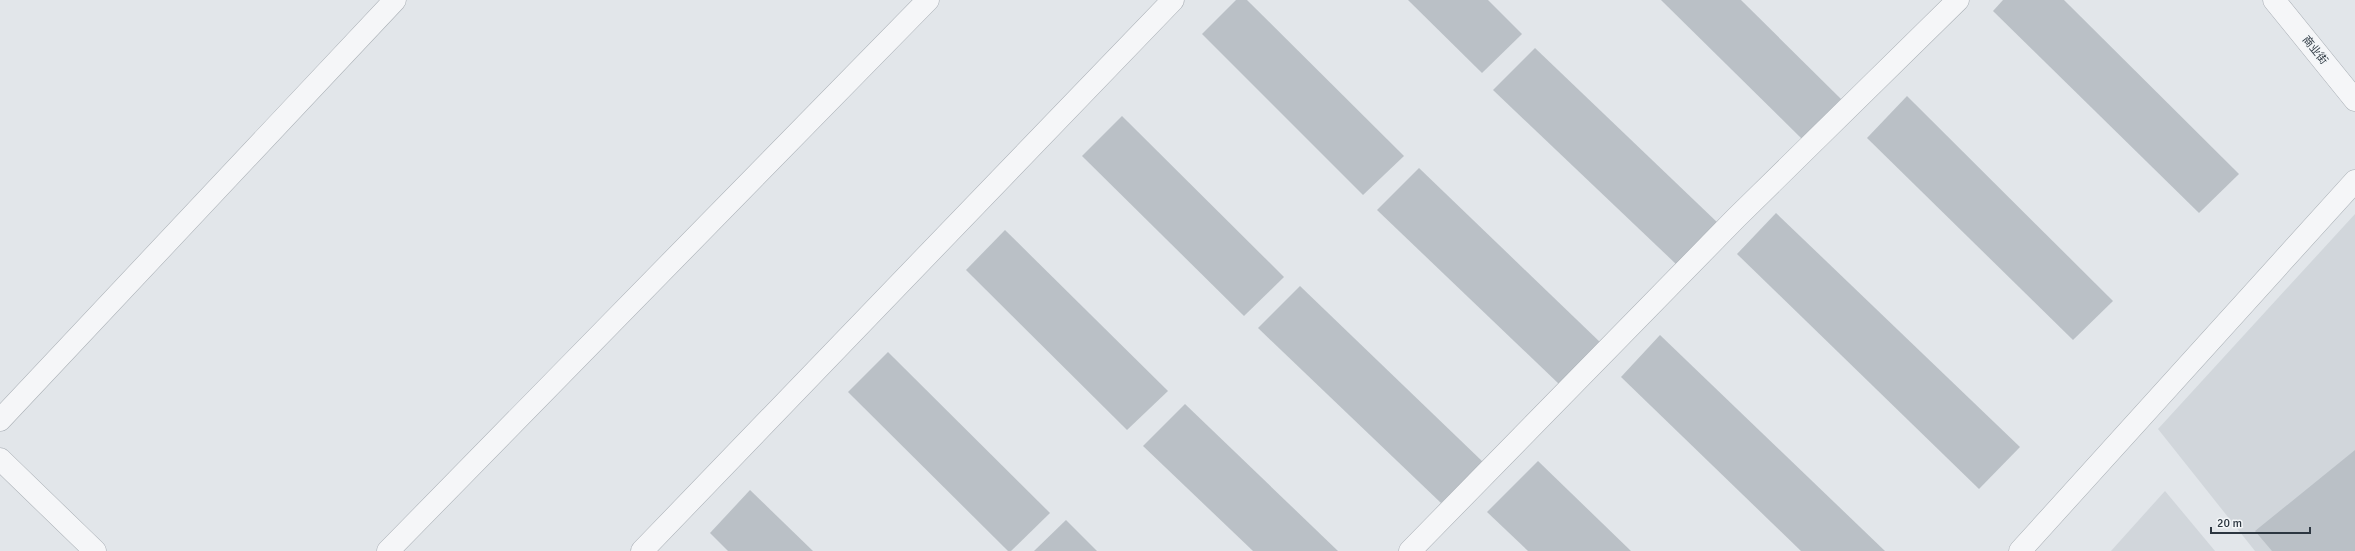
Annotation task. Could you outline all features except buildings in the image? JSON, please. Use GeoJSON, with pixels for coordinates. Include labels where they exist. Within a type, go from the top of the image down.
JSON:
{"type":"FeatureCollection","features":[{"type":"Feature","properties":{"kind":"street"},"geometry":{"type":"LineString","coordinates":[[0,420],[394,0]]}},
{"type":"Feature","properties":{"kind":"street"},"geometry":{"type":"LineString","coordinates":[[388,551],[928,0]]}},
{"type":"Feature","properties":{"kind":"street"},"geometry":{"type":"LineString","coordinates":[[642,551],[1173,0]]}},
{"type":"Feature","properties":{"kind":"street"},"geometry":{"type":"LineString","coordinates":[[1410,551],[1736,218],[1958,0]]}},
{"type":"Feature","properties":{"kind":"street","name":"商业街"},"geometry":{"type":"LineString","coordinates":[[2274,0],[2355,100]]}},
{"type":"Feature","properties":{"kind":"street"},"geometry":{"type":"LineString","coordinates":[[2020,551],[2355,181]]}},
{"type":"Feature","properties":{"kind":"street"},"geometry":{"type":"LineString","coordinates":[[0,460],[95,551]]}},
{"type":"Feature","properties":{"kind":"shaded area"},"geometry":{"type":"Polygon","coordinates":[[[2355,214],[2355,551],[2255,551],[2158,429],[2355,214]]]}},
{"type":"Feature","properties":{"kind":"shaded area"},"geometry":{"type":"Polygon","coordinates":[[[2165,491],[2215,551],[2111,551],[2165,491]]]}}]}
